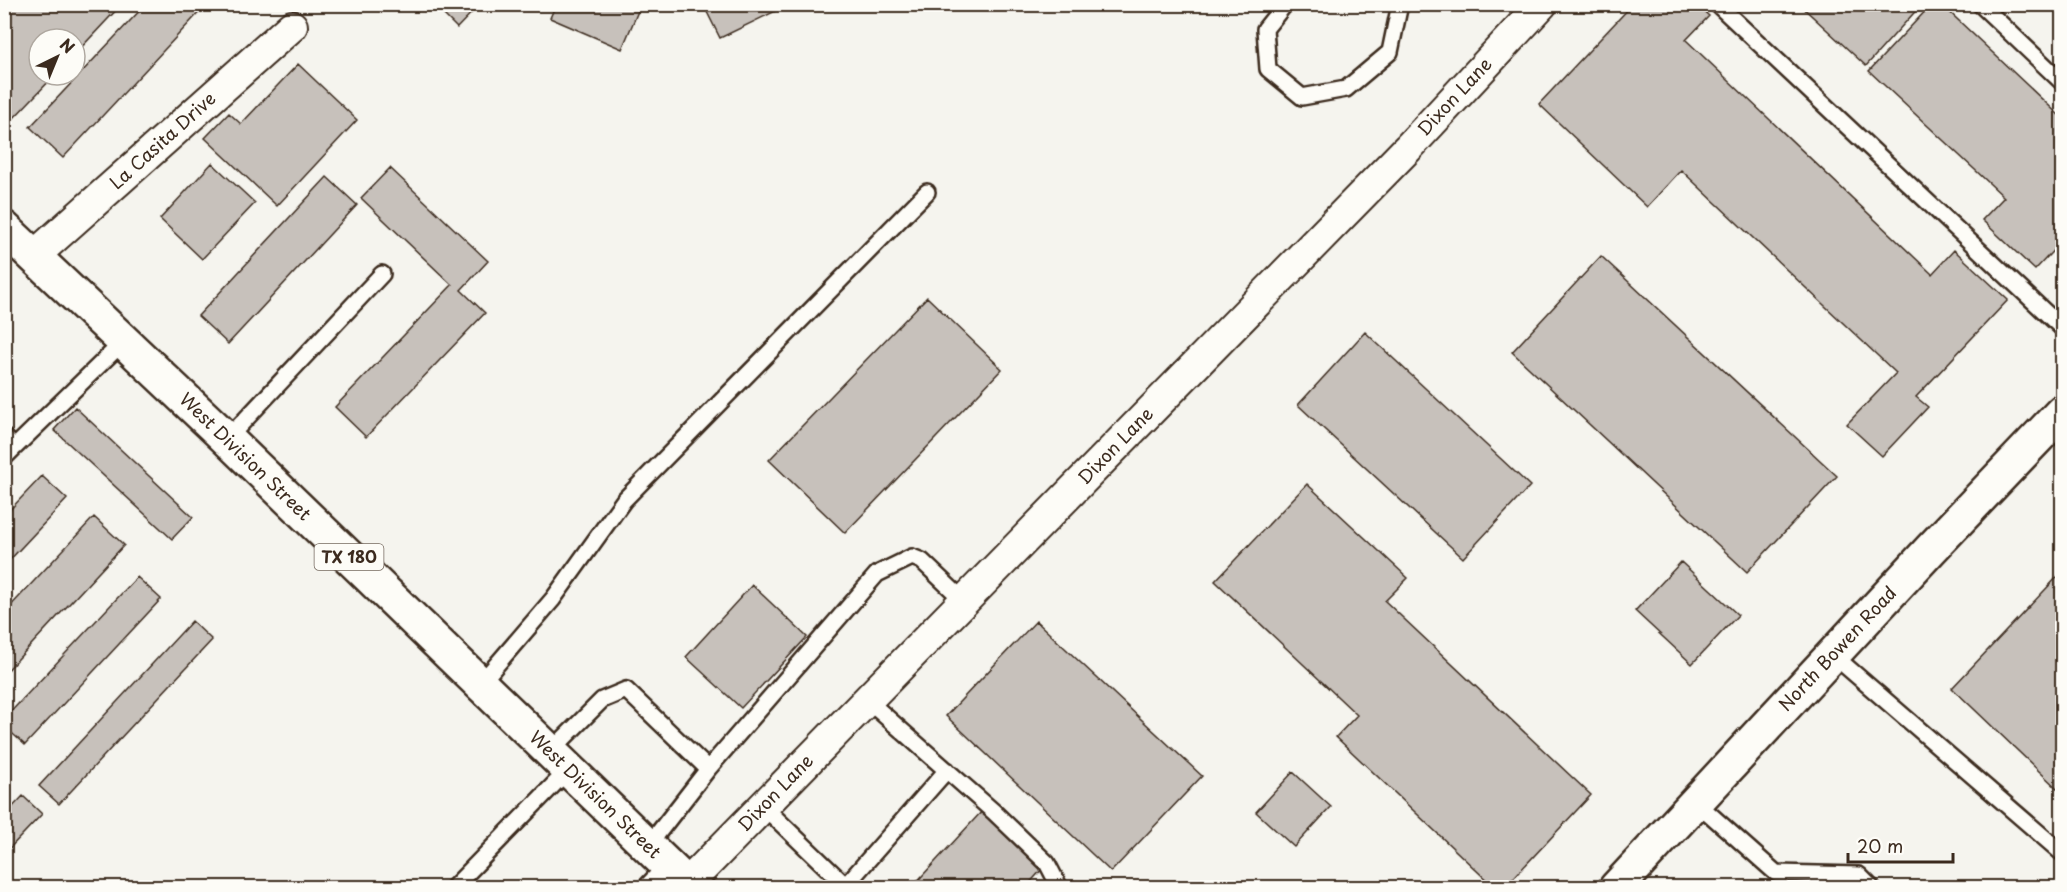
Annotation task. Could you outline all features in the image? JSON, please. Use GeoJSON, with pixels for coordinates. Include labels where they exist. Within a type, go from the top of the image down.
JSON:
{"type":"FeatureCollection","features":[{"type":"Feature","properties":{"kind":"main road","name":"West Division Street"},"geometry":{"type":"LineString","coordinates":[[4,228],[227,439],[480,684],[559,761],[668,874]]}},
{"type":"Feature","properties":{"kind":"main road","name":"North Bowen Road"},"geometry":{"type":"LineString","coordinates":[[1616,888],[2062,412]]}},
{"type":"Feature","properties":{"kind":"street","name":"Dixon Lane"},"geometry":{"type":"LineString","coordinates":[[668,874],[763,806],[1408,148],[1542,4]]}},
{"type":"Feature","properties":{"kind":"street","name":"La Casita Drive"},"geometry":{"type":"LineString","coordinates":[[34,256],[292,26]]}},
{"type":"Feature","properties":{"kind":"lane"},"geometry":{"type":"LineString","coordinates":[[1285,4],[1265,29],[1268,69],[1302,97],[1346,89],[1390,52],[1400,4]]}},
{"type":"Feature","properties":{"kind":"lane"},"geometry":{"type":"LineString","coordinates":[[1717,4],[2062,328]]}},
{"type":"Feature","properties":{"kind":"lane"},"geometry":{"type":"LineString","coordinates":[[1980,4],[2062,82]]}},
{"type":"Feature","properties":{"kind":"lane"},"geometry":{"type":"LineString","coordinates":[[480,684],[553,599],[624,500],[927,192]]}},
{"type":"Feature","properties":{"kind":"lane"},"geometry":{"type":"LineString","coordinates":[[227,439],[382,274]]}},
{"type":"Feature","properties":{"kind":"lane"},"geometry":{"type":"LineString","coordinates":[[8,448],[123,342]]}},
{"type":"Feature","properties":{"kind":"lane"},"geometry":{"type":"LineString","coordinates":[[668,874],[708,769],[877,574],[912,557],[922,561],[964,601]]}},
{"type":"Feature","properties":{"kind":"lane"},"geometry":{"type":"LineString","coordinates":[[1833,655],[2062,853]]}},
{"type":"Feature","properties":{"kind":"lane"},"geometry":{"type":"LineString","coordinates":[[453,888],[559,761],[602,700],[626,690],[708,769]]}},
{"type":"Feature","properties":{"kind":"lane"},"geometry":{"type":"LineString","coordinates":[[867,700],[994,812],[1047,863],[1059,888]]}},
{"type":"Feature","properties":{"kind":"lane"},"geometry":{"type":"LineString","coordinates":[[763,806],[847,886],[947,770]]}},
{"type":"Feature","properties":{"kind":"lane"},"geometry":{"type":"LineString","coordinates":[[1696,802],[1776,873],[1859,875],[1872,888]]}},
{"type":"Feature","properties":{"kind":"building"},"geometry":{"type":"Polygon","coordinates":[[[14,4],[122,4],[87,41],[87,27],[27,27],[27,87],[44,87],[9,123],[4,119],[4,14],[14,4]]]}},
{"type":"Feature","properties":{"kind":"building"},"geometry":{"type":"Polygon","coordinates":[[[146,4],[207,4],[63,158],[30,127],[68,87],[87,87],[87,67],[146,4]]]}},
{"type":"Feature","properties":{"kind":"building"},"geometry":{"type":"Polygon","coordinates":[[[433,4],[480,4],[457,28],[433,4]]]}},
{"type":"Feature","properties":{"kind":"building"},"geometry":{"type":"Polygon","coordinates":[[[556,4],[641,4],[622,49],[550,18],[556,4]]]}},
{"type":"Feature","properties":{"kind":"building"},"geometry":{"type":"Polygon","coordinates":[[[703,4],[787,4],[788,5],[720,38],[703,4]]]}},
{"type":"Feature","properties":{"kind":"building"},"geometry":{"type":"Polygon","coordinates":[[[1633,4],[1696,4],[1709,16],[1686,40],[1932,274],[1954,250],[2008,300],[1916,397],[1928,407],[1882,456],[1847,424],[1896,373],[1681,170],[1647,207],[1539,104],[1633,4]]]}},
{"type":"Feature","properties":{"kind":"building"},"geometry":{"type":"Polygon","coordinates":[[[1799,4],[1922,4],[1866,66],[1799,4]]]}},
{"type":"Feature","properties":{"kind":"building"},"geometry":{"type":"Polygon","coordinates":[[[1932,4],[1941,4],[2062,118],[2062,241],[2035,270],[1982,220],[2004,197],[1869,71],[1932,4]]]}},
{"type":"Feature","properties":{"kind":"building"},"geometry":{"type":"Polygon","coordinates":[[[298,64],[357,120],[277,206],[205,138],[229,113],[241,124],[298,64]]]}},
{"type":"Feature","properties":{"kind":"building"},"geometry":{"type":"Polygon","coordinates":[[[212,163],[255,203],[202,259],[160,219],[212,163]]]}},
{"type":"Feature","properties":{"kind":"building"},"geometry":{"type":"Polygon","coordinates":[[[390,168],[488,261],[461,290],[485,313],[366,437],[335,407],[452,285],[361,198],[390,168]]]}},
{"type":"Feature","properties":{"kind":"building"},"geometry":{"type":"Polygon","coordinates":[[[327,177],[357,205],[228,344],[198,316],[327,177]]]}},
{"type":"Feature","properties":{"kind":"building"},"geometry":{"type":"Polygon","coordinates":[[[1601,256],[1837,476],[1747,572],[1512,352],[1601,256]]]}},
{"type":"Feature","properties":{"kind":"building"},"geometry":{"type":"Polygon","coordinates":[[[927,297],[1002,369],[845,533],[769,460],[927,297]]]}},
{"type":"Feature","properties":{"kind":"building"},"geometry":{"type":"Polygon","coordinates":[[[1365,332],[1530,486],[1463,558],[1298,405],[1365,332]]]}},
{"type":"Feature","properties":{"kind":"building"},"geometry":{"type":"Polygon","coordinates":[[[75,407],[193,517],[172,539],[54,430],[75,407]]]}},
{"type":"Feature","properties":{"kind":"building"},"geometry":{"type":"Polygon","coordinates":[[[42,476],[67,499],[4,566],[4,516],[42,476]]]}},
{"type":"Feature","properties":{"kind":"building"},"geometry":{"type":"Polygon","coordinates":[[[1307,484],[1408,578],[1385,601],[1591,795],[1504,888],[1495,888],[1336,737],[1357,715],[1215,581],[1307,484]]]}},
{"type":"Feature","properties":{"kind":"building"},"geometry":{"type":"Polygon","coordinates":[[[94,517],[124,545],[4,674],[4,613],[94,517]]]}},
{"type":"Feature","properties":{"kind":"building"},"geometry":{"type":"Polygon","coordinates":[[[1681,562],[1738,615],[1692,664],[1635,611],[1681,562]]]}},
{"type":"Feature","properties":{"kind":"building"},"geometry":{"type":"Polygon","coordinates":[[[2062,572],[2062,793],[1952,688],[2062,572]]]}},
{"type":"Feature","properties":{"kind":"building"},"geometry":{"type":"Polygon","coordinates":[[[137,577],[161,599],[25,745],[4,726],[4,719],[137,577]]]}},
{"type":"Feature","properties":{"kind":"building"},"geometry":{"type":"Polygon","coordinates":[[[752,585],[807,637],[741,708],[686,657],[752,585]]]}},
{"type":"Feature","properties":{"kind":"building"},"geometry":{"type":"Polygon","coordinates":[[[192,621],[212,640],[59,804],[39,786],[192,621]]]}},
{"type":"Feature","properties":{"kind":"building"},"geometry":{"type":"Polygon","coordinates":[[[1036,621],[1202,776],[1111,872],[946,716],[1036,621]]]}},
{"type":"Feature","properties":{"kind":"building"},"geometry":{"type":"Polygon","coordinates":[[[4,749],[11,755],[4,762],[4,749]]]}},
{"type":"Feature","properties":{"kind":"building"},"geometry":{"type":"Polygon","coordinates":[[[1293,772],[1331,807],[1294,847],[1256,812],[1293,772]]]}},
{"type":"Feature","properties":{"kind":"building"},"geometry":{"type":"Polygon","coordinates":[[[23,796],[42,814],[4,854],[4,816],[23,796]]]}},
{"type":"Feature","properties":{"kind":"building"},"geometry":{"type":"Polygon","coordinates":[[[983,810],[1044,867],[1025,888],[911,888],[983,810]]]}}]}
